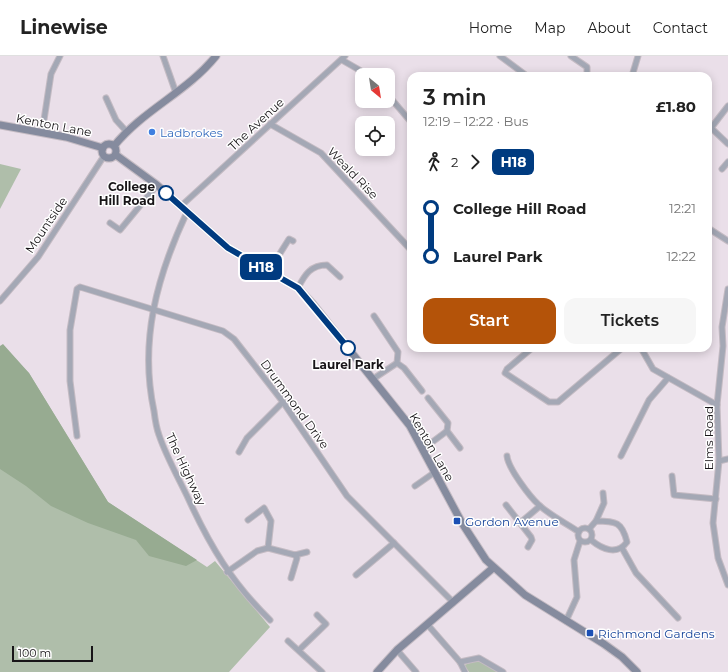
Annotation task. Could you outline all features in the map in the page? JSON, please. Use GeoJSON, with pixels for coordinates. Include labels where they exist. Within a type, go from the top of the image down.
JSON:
{"type":"FeatureCollection","features":[{"type":"Feature","properties":{"kind":"street"},"geometry":{"type":"LineString","coordinates":[[42,133],[51,74],[60,56]]}},
{"type":"Feature","properties":{"kind":"street"},"geometry":{"type":"LineString","coordinates":[[162,56],[176,93]]}},
{"type":"Feature","properties":{"kind":"street"},"geometry":{"type":"LineString","coordinates":[[114,146],[148,112],[176,93],[204,71],[216,56]]}},
{"type":"Feature","properties":{"kind":"street"},"geometry":{"type":"LineString","coordinates":[[500,56],[522,72]]}},
{"type":"Feature","properties":{"kind":"street"},"geometry":{"type":"LineString","coordinates":[[571,56],[587,67],[586,72]]}},
{"type":"Feature","properties":{"kind":"street"},"geometry":{"type":"LineString","coordinates":[[633,72],[638,56]]}},
{"type":"Feature","properties":{"kind":"street"},"geometry":{"type":"LineString","coordinates":[[344,58],[358,68]]}},
{"type":"Feature","properties":{"kind":"street","name":"The Avenue"},"geometry":{"type":"LineString","coordinates":[[181,206],[344,58]]}},
{"type":"Feature","properties":{"kind":"street"},"geometry":{"type":"LineString","coordinates":[[106,98],[116,120],[127,132]]}},
{"type":"Feature","properties":{"kind":"street"},"geometry":{"type":"LineString","coordinates":[[395,103],[407,117]]}},
{"type":"Feature","properties":{"kind":"street"},"geometry":{"type":"LineString","coordinates":[[712,125],[728,106]]}},
{"type":"Feature","properties":{"kind":"street","name":"Weald Rise"},"geometry":{"type":"LineString","coordinates":[[270,124],[320,153],[407,246]]}},
{"type":"Feature","properties":{"kind":"street","name":"Kenton Lane"},"geometry":{"type":"LineString","coordinates":[[0,125],[66,136],[103,148]]}},
{"type":"Feature","properties":{"kind":"street"},"geometry":{"type":"LineString","coordinates":[[712,129],[728,144]]}},
{"type":"Feature","properties":{"kind":"street"},"geometry":{"type":"LineString","coordinates":[[109,144],[114,146],[117,151],[116,155],[110,158],[104,156],[102,152],[103,148],[109,144]]}},
{"type":"Feature","properties":{"kind":"street","name":"Kenton Lane"},"geometry":{"type":"LineString","coordinates":[[116,155],[157,185],[228,248],[298,288],[410,426],[473,541],[494,568],[525,595],[604,644],[622,657],[637,672]]}},
{"type":"Feature","properties":{"kind":"street","name":"Mountside"},"geometry":{"type":"LineString","coordinates":[[0,301],[38,257],[104,156]]}},
{"type":"Feature","properties":{"kind":"street"},"geometry":{"type":"LineString","coordinates":[[722,169],[728,162]]}},
{"type":"Feature","properties":{"kind":"street"},"geometry":{"type":"LineString","coordinates":[[110,223],[120,230],[157,185]]}},
{"type":"Feature","properties":{"kind":"street","name":"The Highway"},"geometry":{"type":"LineString","coordinates":[[187,212],[172,244],[161,274],[153,309],[149,351],[149,390],[158,434],[207,540],[227,572],[257,608],[270,620]]}},
{"type":"Feature","properties":{"kind":"street"},"geometry":{"type":"LineString","coordinates":[[712,231],[728,241]]}},
{"type":"Feature","properties":{"kind":"street"},"geometry":{"type":"LineString","coordinates":[[268,271],[289,239],[294,241]]}},
{"type":"Feature","properties":{"kind":"street"},"geometry":{"type":"LineString","coordinates":[[298,288],[309,270],[317,265],[327,264],[340,277]]}},
{"type":"Feature","properties":{"kind":"street","name":"Drummond Drive"},"geometry":{"type":"LineString","coordinates":[[77,436],[70,381],[70,330],[77,289],[80,287],[223,331],[234,340],[283,402],[347,496],[453,602]]}},
{"type":"Feature","properties":{"kind":"street","name":"Elms Road"},"geometry":{"type":"LineString","coordinates":[[728,289],[722,327],[725,346],[717,405],[719,461],[713,523],[718,558],[728,586]]}},
{"type":"Feature","properties":{"kind":"street"},"geometry":{"type":"LineString","coordinates":[[374,316],[398,352],[397,363]]}},
{"type":"Feature","properties":{"kind":"street"},"geometry":{"type":"LineString","coordinates":[[527,352],[507,369],[505,373],[549,402],[558,402],[617,352]]}},
{"type":"Feature","properties":{"kind":"street"},"geometry":{"type":"LineString","coordinates":[[643,352],[653,369],[717,405]]}},
{"type":"Feature","properties":{"kind":"street"},"geometry":{"type":"LineString","coordinates":[[373,379],[397,363]]}},
{"type":"Feature","properties":{"kind":"street"},"geometry":{"type":"LineString","coordinates":[[397,363],[404,368],[422,391]]}},
{"type":"Feature","properties":{"kind":"street"},"geometry":{"type":"LineString","coordinates":[[621,456],[648,400],[668,378]]}},
{"type":"Feature","properties":{"kind":"street"},"geometry":{"type":"LineString","coordinates":[[428,398],[448,423],[447,431],[460,448]]}},
{"type":"Feature","properties":{"kind":"street"},"geometry":{"type":"LineString","coordinates":[[239,452],[247,438],[283,402]]}},
{"type":"Feature","properties":{"kind":"street"},"geometry":{"type":"LineString","coordinates":[[422,449],[447,431]]}},
{"type":"Feature","properties":{"kind":"street"},"geometry":{"type":"LineString","coordinates":[[507,456],[507,462],[540,506],[579,532]]}},
{"type":"Feature","properties":{"kind":"street"},"geometry":{"type":"LineString","coordinates":[[719,461],[728,459]]}},
{"type":"Feature","properties":{"kind":"street"},"geometry":{"type":"LineString","coordinates":[[415,486],[435,472]]}},
{"type":"Feature","properties":{"kind":"street"},"geometry":{"type":"LineString","coordinates":[[672,476],[674,495],[716,499]]}},
{"type":"Feature","properties":{"kind":"street"},"geometry":{"type":"LineString","coordinates":[[590,529],[596,521],[604,503],[604,493]]}},
{"type":"Feature","properties":{"kind":"street"},"geometry":{"type":"LineString","coordinates":[[506,505],[532,537],[528,548]]}},
{"type":"Feature","properties":{"kind":"street"},"geometry":{"type":"LineString","coordinates":[[520,523],[540,506]]}},
{"type":"Feature","properties":{"kind":"street"},"geometry":{"type":"LineString","coordinates":[[248,520],[264,508],[271,521],[268,548]]}},
{"type":"Feature","properties":{"kind":"street"},"geometry":{"type":"LineString","coordinates":[[591,540],[604,549],[615,551],[622,548],[627,542],[624,530],[619,524],[609,521],[596,521]]}},
{"type":"Feature","properties":{"kind":"street"},"geometry":{"type":"LineString","coordinates":[[579,532],[585,528],[590,529]]}},
{"type":"Feature","properties":{"kind":"street"},"geometry":{"type":"LineString","coordinates":[[590,529],[592,535],[591,540]]}},
{"type":"Feature","properties":{"kind":"street"},"geometry":{"type":"LineString","coordinates":[[566,621],[577,597],[574,560],[580,541],[578,536],[579,532]]}},
{"type":"Feature","properties":{"kind":"street"},"geometry":{"type":"LineString","coordinates":[[580,541],[585,542],[591,540]]}},
{"type":"Feature","properties":{"kind":"street"},"geometry":{"type":"LineString","coordinates":[[356,576],[394,543]]}},
{"type":"Feature","properties":{"kind":"street"},"geometry":{"type":"LineString","coordinates":[[227,572],[257,551],[268,548],[295,555],[308,552]]}},
{"type":"Feature","properties":{"kind":"street"},"geometry":{"type":"LineString","coordinates":[[622,548],[636,573],[678,618]]}},
{"type":"Feature","properties":{"kind":"street"},"geometry":{"type":"LineString","coordinates":[[291,578],[297,558],[295,555]]}},
{"type":"Feature","properties":{"kind":"street"},"geometry":{"type":"LineString","coordinates":[[377,672],[397,650],[426,624],[494,568]]}},
{"type":"Feature","properties":{"kind":"street"},"geometry":{"type":"LineString","coordinates":[[299,650],[326,624],[317,615]]}},
{"type":"Feature","properties":{"kind":"street"},"geometry":{"type":"LineString","coordinates":[[426,624],[460,662],[465,672]]}},
{"type":"Feature","properties":{"kind":"street"},"geometry":{"type":"LineString","coordinates":[[288,641],[322,672]]}},
{"type":"Feature","properties":{"kind":"street"},"geometry":{"type":"LineString","coordinates":[[397,650],[416,672]]}},
{"type":"Feature","properties":{"kind":"street"},"geometry":{"type":"LineString","coordinates":[[460,662],[479,658],[503,672]]}},
{"type":"Feature","properties":{"kind":"green space"},"geometry":{"type":"Polygon","coordinates":[[[0,164],[21,169],[0,209],[0,164]]]}},
{"type":"Feature","properties":{"kind":"green space"},"geometry":{"type":"Polygon","coordinates":[[[3,344],[29,373],[108,502],[197,560],[186,566],[149,556],[136,540],[88,523],[51,506],[26,486],[0,469],[0,346],[3,344]]]}},
{"type":"Feature","properties":{"kind":"green space"},"geometry":{"type":"Polygon","coordinates":[[[0,346],[29,373],[108,502],[207,567],[215,561],[270,627],[229,672],[0,672],[0,346]]]}},
{"type":"Feature","properties":{"kind":"green space"},"geometry":{"type":"Polygon","coordinates":[[[479,660],[499,672],[469,672],[464,665],[479,660]]]}},
{"type":"Feature","properties":{"kind":"bus line","name":"H18"},"geometry":{"type":"LineString","coordinates":[[166,193],[228,248],[298,288],[348,348]]}},
{"type":"Feature","properties":{"kind":"place","name":"Ladbrokes"},"geometry":{"type":"Point","coordinates":[152,132]}},
{"type":"Feature","properties":{"kind":"place","name":"College Hill Road"},"geometry":{"type":"Point","coordinates":[166,193]}},
{"type":"Feature","properties":{"kind":"place","name":"Laurel Park"},"geometry":{"type":"Point","coordinates":[348,348]}},
{"type":"Feature","properties":{"kind":"place","name":"Gordon Avenue"},"geometry":{"type":"Point","coordinates":[457,521]}},
{"type":"Feature","properties":{"kind":"place","name":"Richmond Gardens"},"geometry":{"type":"Point","coordinates":[590,633]}}]}
